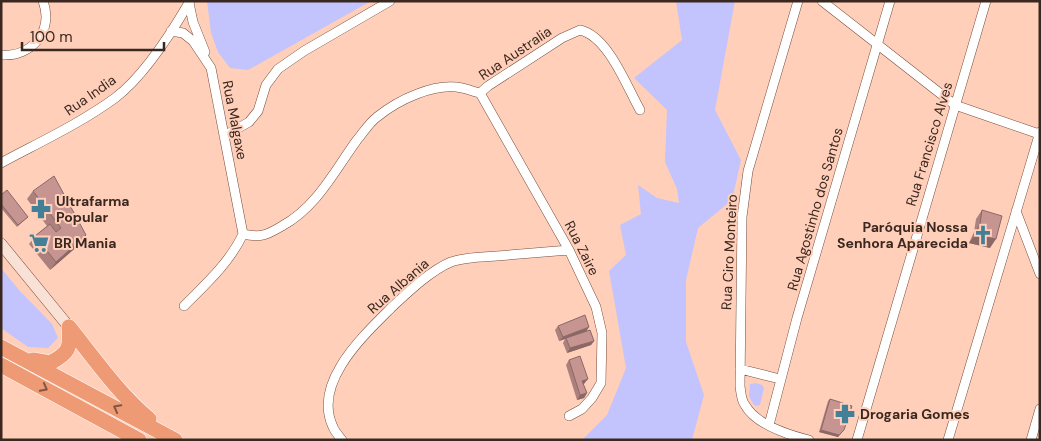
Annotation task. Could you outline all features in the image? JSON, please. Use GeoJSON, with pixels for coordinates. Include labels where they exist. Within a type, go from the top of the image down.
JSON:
{"type":"FeatureCollection","features":[{"type":"Feature","properties":{"kind":"highway"},"geometry":{"type":"LineString","coordinates":[[20,357],[50,363],[60,358],[69,349],[69,327]]}},
{"type":"Feature","properties":{"kind":"highway"},"geometry":{"type":"LineString","coordinates":[[69,327],[137,409],[176,440]]}},
{"type":"Feature","properties":{"kind":"highway"},"geometry":{"type":"LineString","coordinates":[[1,347],[176,440]]}},
{"type":"Feature","properties":{"kind":"highway"},"geometry":{"type":"LineString","coordinates":[[1,365],[139,440]]}},
{"type":"Feature","properties":{"kind":"main road"},"geometry":{"type":"LineString","coordinates":[[1,244],[69,327]]}},
{"type":"Feature","properties":{"kind":"street"},"geometry":{"type":"LineString","coordinates":[[1,55],[14,55],[26,51],[37,41],[45,28],[47,12],[43,1]]}},
{"type":"Feature","properties":{"kind":"street"},"geometry":{"type":"LineString","coordinates":[[224,136],[249,122],[254,116],[258,111],[266,85],[278,69],[304,51],[390,1]]}},
{"type":"Feature","properties":{"kind":"street","name":"Rua Ciro Monteiro"},"geometry":{"type":"LineString","coordinates":[[798,1],[748,171],[742,217],[740,386],[744,404],[750,412],[786,434],[810,440]]}},
{"type":"Feature","properties":{"kind":"street"},"geometry":{"type":"LineString","coordinates":[[822,1],[877,46],[955,105],[1039,133],[948,440]]}},
{"type":"Feature","properties":{"kind":"street","name":"Rua Agostinho dos Santos"},"geometry":{"type":"LineString","coordinates":[[769,425],[780,379],[890,1]]}},
{"type":"Feature","properties":{"kind":"street","name":"Rua Francisco Alves"},"geometry":{"type":"LineString","coordinates":[[858,440],[986,1]]}},
{"type":"Feature","properties":{"kind":"street"},"geometry":{"type":"LineString","coordinates":[[189,2],[193,22],[211,68]]}},
{"type":"Feature","properties":{"kind":"street","name":"Rua India"},"geometry":{"type":"LineString","coordinates":[[2,163],[70,126],[116,98],[138,76],[180,20],[189,2]]}},
{"type":"Feature","properties":{"kind":"street","name":"Rua Australia"},"geometry":{"type":"LineString","coordinates":[[243,234],[264,236],[292,221],[309,206],[326,185],[376,117],[414,94],[434,88],[460,87],[480,93],[562,38],[580,30],[592,34],[600,41],[611,56],[640,110]]}},
{"type":"Feature","properties":{"kind":"street","name":"Rua Malgaxe"},"geometry":{"type":"LineString","coordinates":[[171,31],[183,33],[192,41],[211,68],[243,234]]}},
{"type":"Feature","properties":{"kind":"street","name":"Rua Zaire"},"geometry":{"type":"LineString","coordinates":[[480,93],[569,250],[596,307],[602,333],[603,359],[600,383],[592,398],[582,409],[569,416]]}},
{"type":"Feature","properties":{"kind":"street"},"geometry":{"type":"LineString","coordinates":[[1016,211],[1040,274]]}},
{"type":"Feature","properties":{"kind":"street"},"geometry":{"type":"LineString","coordinates":[[184,306],[208,282],[238,244],[243,234]]}},
{"type":"Feature","properties":{"kind":"street","name":"Rua Albania"},"geometry":{"type":"LineString","coordinates":[[342,440],[333,427],[329,411],[330,395],[342,362],[370,329],[404,295],[442,266],[454,261],[480,257],[569,250]]}},
{"type":"Feature","properties":{"kind":"street"},"geometry":{"type":"LineString","coordinates":[[740,369],[780,379]]}},
{"type":"Feature","properties":{"kind":"street"},"geometry":{"type":"LineString","coordinates":[[1031,440],[1040,409]]}},
{"type":"Feature","properties":{"kind":"shaded area"},"geometry":{"type":"Polygon","coordinates":[[[207,1],[371,1],[248,70],[230,68],[218,52],[211,33],[207,1]]]}},
{"type":"Feature","properties":{"kind":"shaded area"},"geometry":{"type":"Polygon","coordinates":[[[676,1],[735,1],[715,110],[741,160],[732,200],[698,228],[686,280],[686,342],[704,395],[692,440],[582,440],[607,415],[626,368],[609,271],[626,255],[620,225],[641,214],[638,185],[657,198],[679,203],[677,189],[665,162],[667,110],[634,78],[682,40],[676,1]]]}},
{"type":"Feature","properties":{"kind":"shaded area"},"geometry":{"type":"Polygon","coordinates":[[[1,268],[19,290],[52,324],[58,338],[48,348],[28,347],[1,328],[1,268]]]}},
{"type":"Feature","properties":{"kind":"shaded area"},"geometry":{"type":"Polygon","coordinates":[[[756,383],[764,388],[760,405],[756,406],[749,396],[750,384],[756,383]]]}},
{"type":"Feature","properties":{"kind":"building"},"geometry":{"type":"Polygon","coordinates":[[[54,176],[86,235],[56,262],[35,236],[50,224],[56,232],[61,228],[33,191],[54,176]]]}},
{"type":"Feature","properties":{"kind":"building"},"geometry":{"type":"Polygon","coordinates":[[[7,190],[28,217],[18,225],[1,204],[1,195],[7,190]]]}},
{"type":"Feature","properties":{"kind":"building"},"geometry":{"type":"Polygon","coordinates":[[[982,210],[1002,216],[996,239],[975,235],[980,224],[982,210]]]}},
{"type":"Feature","properties":{"kind":"building"},"geometry":{"type":"Polygon","coordinates":[[[585,315],[589,327],[563,337],[558,326],[585,315]]]}},
{"type":"Feature","properties":{"kind":"building"},"geometry":{"type":"Polygon","coordinates":[[[590,330],[594,341],[570,348],[566,338],[590,330]]]}},
{"type":"Feature","properties":{"kind":"building"},"geometry":{"type":"Polygon","coordinates":[[[580,356],[588,379],[582,381],[587,393],[580,395],[569,360],[580,356]]]}},
{"type":"Feature","properties":{"kind":"building"},"geometry":{"type":"Polygon","coordinates":[[[830,399],[852,406],[844,430],[839,435],[821,430],[830,399]]]}},
{"type":"Feature","properties":{"kind":"place","name":"Ultrafarma Popular"},"geometry":{"type":"Point","coordinates":[41,209]}},
{"type":"Feature","properties":{"kind":"place","name":"Paróquia Nossa Senhora Aparecida"},"geometry":{"type":"Point","coordinates":[983,235]}},
{"type":"Feature","properties":{"kind":"place","name":"BR Mania"},"geometry":{"type":"Point","coordinates":[39,243]}},
{"type":"Feature","properties":{"kind":"place","name":"Drogaria Gomes"},"geometry":{"type":"Point","coordinates":[845,414]}}]}
